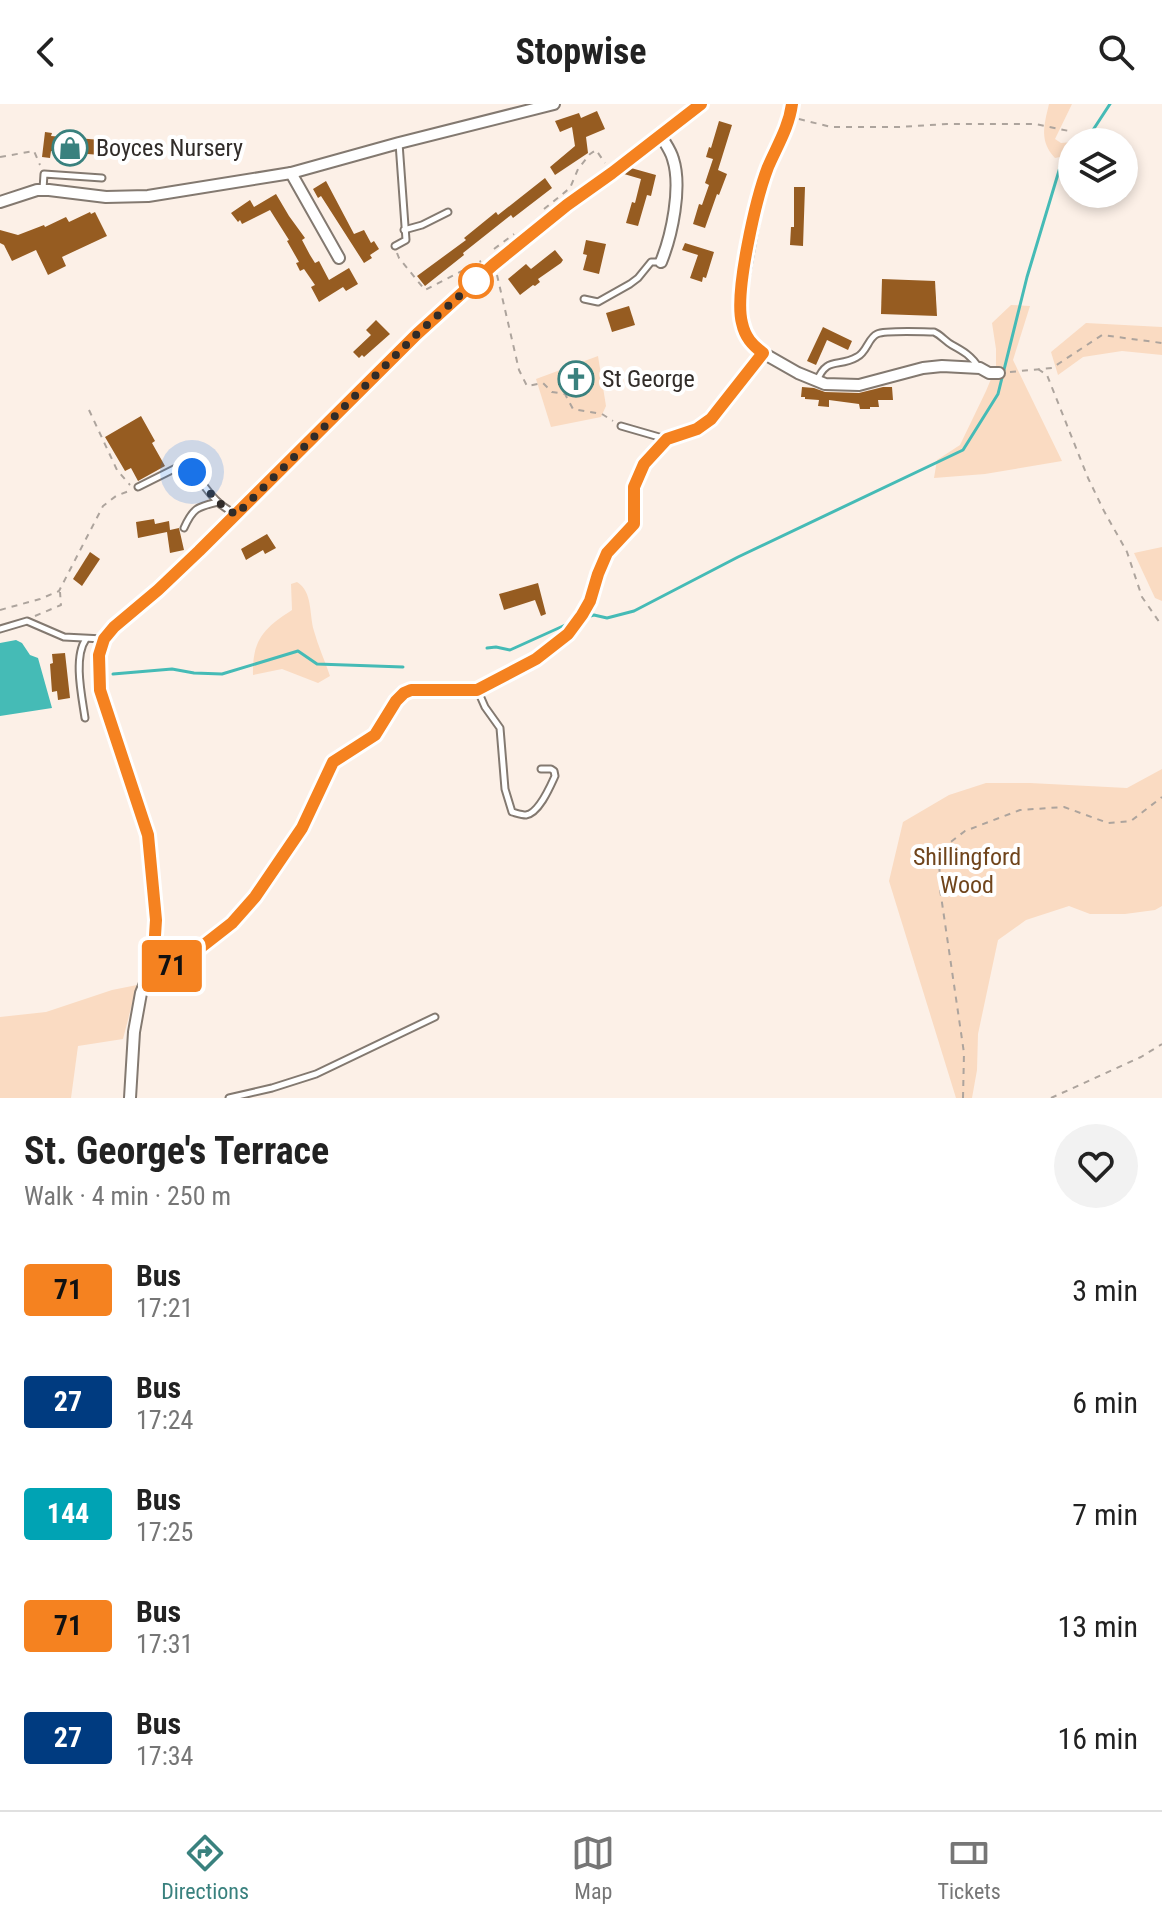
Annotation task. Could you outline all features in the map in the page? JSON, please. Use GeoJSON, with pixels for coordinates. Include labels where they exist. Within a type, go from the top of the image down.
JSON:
{"type":"FeatureCollection","features":[{"type":"Feature","properties":{"kind":"street"},"geometry":{"type":"LineString","coordinates":[[0,202],[43,190],[106,197],[148,196],[291,173],[554,104]]}},
{"type":"Feature","properties":{"kind":"street"},"geometry":{"type":"LineString","coordinates":[[130,1098],[134,1032],[141,993],[154,951],[156,920],[148,835],[100,690],[99,655],[104,639],[236,515],[417,334],[567,205],[701,104]]}},
{"type":"Feature","properties":{"kind":"street"},"geometry":{"type":"LineString","coordinates":[[792,104],[790,118],[759,193],[741,291],[742,324],[752,344],[817,381],[842,385],[859,385],[923,368],[954,365],[1002,373]]}},
{"type":"Feature","properties":{"kind":"street"},"geometry":{"type":"LineString","coordinates":[[661,136],[674,162],[675,188],[674,222],[661,262]]}},
{"type":"Feature","properties":{"kind":"street"},"geometry":{"type":"LineString","coordinates":[[291,173],[339,258]]}},
{"type":"Feature","properties":{"kind":"street"},"geometry":{"type":"LineString","coordinates":[[148,973],[173,966],[232,923],[255,897],[302,828],[333,762],[375,735],[404,693],[411,690],[477,690],[536,659],[568,634],[590,601],[607,553],[634,524],[634,487],[653,453],[667,439],[697,429],[711,419],[763,353]]}},
{"type":"Feature","properties":{"kind":"lane"},"geometry":{"type":"LineString","coordinates":[[395,246],[406,240],[399,143]]}},
{"type":"Feature","properties":{"kind":"lane"},"geometry":{"type":"LineString","coordinates":[[43,190],[44,174],[102,178]]}},
{"type":"Feature","properties":{"kind":"lane"},"geometry":{"type":"LineString","coordinates":[[404,230],[448,212]]}},
{"type":"Feature","properties":{"kind":"lane"},"geometry":{"type":"LineString","coordinates":[[584,299],[598,302],[638,278],[651,262],[661,262]]}},
{"type":"Feature","properties":{"kind":"lane"},"geometry":{"type":"LineString","coordinates":[[817,381],[824,367],[858,357],[873,337],[882,332],[934,332],[968,354],[980,368]]}},
{"type":"Feature","properties":{"kind":"lane"},"geometry":{"type":"LineString","coordinates":[[621,426],[667,439]]}},
{"type":"Feature","properties":{"kind":"lane"},"geometry":{"type":"LineString","coordinates":[[138,487],[176,468],[192,472],[218,502],[236,515]]}},
{"type":"Feature","properties":{"kind":"lane"},"geometry":{"type":"LineString","coordinates":[[184,528],[197,507],[218,502]]}},
{"type":"Feature","properties":{"kind":"lane"},"geometry":{"type":"LineString","coordinates":[[0,629],[27,621],[64,637],[104,639]]}},
{"type":"Feature","properties":{"kind":"lane"},"geometry":{"type":"LineString","coordinates":[[85,718],[80,667],[81,648],[87,639]]}},
{"type":"Feature","properties":{"kind":"lane"},"geometry":{"type":"LineString","coordinates":[[477,690],[500,728],[505,789],[512,812],[530,814],[540,803],[555,776],[551,769],[541,769]]}},
{"type":"Feature","properties":{"kind":"lane"},"geometry":{"type":"LineString","coordinates":[[229,1098],[316,1074],[435,1017]]}},
{"type":"Feature","properties":{"kind":"path"},"geometry":{"type":"LineString","coordinates":[[790,118],[831,127],[1035,124],[1058,129]]}},
{"type":"Feature","properties":{"kind":"path"},"geometry":{"type":"LineString","coordinates":[[537,215],[570,188],[578,169],[596,150],[612,173]]}},
{"type":"Feature","properties":{"kind":"path"},"geometry":{"type":"LineString","coordinates":[[0,157],[34,151],[44,174]]}},
{"type":"Feature","properties":{"kind":"path"},"geometry":{"type":"LineString","coordinates":[[516,232],[493,250],[519,370],[525,383],[527,386],[543,383],[552,392],[565,394],[573,409],[602,414],[621,426]]}},
{"type":"Feature","properties":{"kind":"path"},"geometry":{"type":"LineString","coordinates":[[395,246],[399,258],[425,290],[480,261],[495,269]]}},
{"type":"Feature","properties":{"kind":"path"},"geometry":{"type":"LineString","coordinates":[[1002,373],[1052,368],[1102,335],[1162,343]]}},
{"type":"Feature","properties":{"kind":"path"},"geometry":{"type":"LineString","coordinates":[[1038,369],[1047,375],[1088,478],[1127,552],[1142,597],[1162,626]]}},
{"type":"Feature","properties":{"kind":"path"},"geometry":{"type":"LineString","coordinates":[[27,621],[61,605],[59,591],[103,506],[133,489],[117,470],[89,410]]}},
{"type":"Feature","properties":{"kind":"path"},"geometry":{"type":"LineString","coordinates":[[0,610],[59,591]]}},
{"type":"Feature","properties":{"kind":"path"},"geometry":{"type":"LineString","coordinates":[[963,1098],[964,1053],[940,889],[939,851],[965,831],[1020,810],[1064,807],[1108,823],[1131,821],[1162,797]]}},
{"type":"Feature","properties":{"kind":"path"},"geometry":{"type":"LineString","coordinates":[[1051,1098],[1141,1057],[1162,1044]]}},
{"type":"Feature","properties":{"kind":"green space"},"geometry":{"type":"Polygon","coordinates":[[[1049,104],[1072,104],[1055,139],[1058,141],[1058,157],[1050,152],[1044,126],[1049,104]]]}},
{"type":"Feature","properties":{"kind":"green space"},"geometry":{"type":"Polygon","coordinates":[[[1011,305],[1030,306],[1013,360],[1062,461],[985,474],[934,478],[937,460],[960,445],[986,391],[996,367],[992,323],[1011,305]]]}},
{"type":"Feature","properties":{"kind":"green space"},"geometry":{"type":"Polygon","coordinates":[[[1086,323],[1162,327],[1162,355],[1122,351],[1083,357],[1058,375],[1051,352],[1086,323]]]}},
{"type":"Feature","properties":{"kind":"green space"},"geometry":{"type":"Polygon","coordinates":[[[598,356],[606,406],[601,417],[551,427],[536,379],[598,356]]]}},
{"type":"Feature","properties":{"kind":"green space"},"geometry":{"type":"Polygon","coordinates":[[[1162,547],[1162,601],[1155,598],[1134,553],[1162,547]]]}},
{"type":"Feature","properties":{"kind":"green space"},"geometry":{"type":"Polygon","coordinates":[[[297,582],[306,591],[314,631],[330,676],[318,683],[282,669],[253,675],[258,644],[267,629],[292,610],[291,584],[297,582]]]}},
{"type":"Feature","properties":{"kind":"green space","name":"Shillingford Wood"},"geometry":{"type":"Polygon","coordinates":[[[1162,769],[1162,906],[1155,910],[1125,914],[1090,914],[1069,906],[1026,920],[998,940],[978,1034],[972,1098],[956,1098],[889,881],[903,822],[949,795],[986,783],[1127,788],[1162,769]]]}},
{"type":"Feature","properties":{"kind":"green space"},"geometry":{"type":"Polygon","coordinates":[[[137,985],[123,1039],[78,1046],[71,1098],[0,1098],[0,1017],[46,1012],[137,985]]]}},
{"type":"Feature","properties":{"kind":"water"},"geometry":{"type":"Polygon","coordinates":[[[16,640],[30,655],[38,658],[52,708],[0,716],[0,643],[16,640]]]}},
{"type":"Feature","properties":{"kind":"building"},"geometry":{"type":"Polygon","coordinates":[[[597,111],[605,129],[586,137],[588,153],[555,175],[550,167],[575,146],[572,127],[560,132],[555,121],[579,113],[581,118],[597,111]]]}},
{"type":"Feature","properties":{"kind":"building"},"geometry":{"type":"Polygon","coordinates":[[[719,121],[732,125],[718,170],[727,174],[705,228],[693,224],[709,185],[705,183],[713,159],[706,157],[719,121]]]}},
{"type":"Feature","properties":{"kind":"building"},"geometry":{"type":"Polygon","coordinates":[[[45,132],[52,133],[51,136],[101,140],[100,155],[51,151],[50,158],[42,157],[45,132]]]}},
{"type":"Feature","properties":{"kind":"building"},"geometry":{"type":"Polygon","coordinates":[[[631,168],[656,175],[638,226],[626,223],[641,179],[624,174],[631,168]]]}},
{"type":"Feature","properties":{"kind":"building"},"geometry":{"type":"Polygon","coordinates":[[[545,178],[552,188],[513,218],[511,215],[425,286],[417,276],[466,240],[464,238],[496,212],[498,215],[545,178]]]}},
{"type":"Feature","properties":{"kind":"building"},"geometry":{"type":"Polygon","coordinates":[[[326,181],[354,234],[364,230],[371,243],[374,241],[379,249],[364,263],[321,196],[318,198],[313,189],[326,181]]]}},
{"type":"Feature","properties":{"kind":"building"},"geometry":{"type":"Polygon","coordinates":[[[794,187],[805,187],[803,246],[790,245],[791,227],[794,227],[794,187]]]}},
{"type":"Feature","properties":{"kind":"building"},"geometry":{"type":"Polygon","coordinates":[[[276,194],[305,238],[302,240],[310,255],[315,263],[319,261],[329,280],[349,268],[358,284],[346,291],[343,287],[319,302],[311,287],[315,285],[304,269],[300,271],[289,240],[270,210],[242,224],[231,213],[250,200],[254,207],[276,194]]]}},
{"type":"Feature","properties":{"kind":"building"},"geometry":{"type":"Polygon","coordinates":[[[95,212],[107,236],[62,257],[66,266],[48,275],[36,250],[12,261],[0,243],[0,230],[18,235],[66,217],[69,222],[95,212]]]}},
{"type":"Feature","properties":{"kind":"building"},"geometry":{"type":"Polygon","coordinates":[[[586,240],[606,244],[599,274],[583,270],[587,255],[583,254],[586,240]]]}},
{"type":"Feature","properties":{"kind":"building"},"geometry":{"type":"Polygon","coordinates":[[[685,243],[714,252],[702,282],[690,278],[698,255],[682,250],[685,243]]]}},
{"type":"Feature","properties":{"kind":"building"},"geometry":{"type":"Polygon","coordinates":[[[555,250],[563,260],[561,263],[520,295],[508,279],[526,264],[531,269],[555,250]]]}},
{"type":"Feature","properties":{"kind":"building"},"geometry":{"type":"Polygon","coordinates":[[[882,279],[935,281],[937,316],[881,314],[882,279]]]}},
{"type":"Feature","properties":{"kind":"building"},"geometry":{"type":"Polygon","coordinates":[[[629,306],[635,325],[612,332],[606,313],[629,306]]]}},
{"type":"Feature","properties":{"kind":"building"},"geometry":{"type":"Polygon","coordinates":[[[376,320],[390,334],[359,358],[353,352],[371,335],[366,330],[376,320]]]}},
{"type":"Feature","properties":{"kind":"building"},"geometry":{"type":"Polygon","coordinates":[[[823,327],[852,341],[848,350],[827,340],[816,365],[807,361],[823,327]]]}},
{"type":"Feature","properties":{"kind":"building","name":"St George"},"geometry":{"type":"Polygon","coordinates":[[[558,373],[594,373],[594,385],[558,385],[558,373]]]}},
{"type":"Feature","properties":{"kind":"building"},"geometry":{"type":"Polygon","coordinates":[[[802,387],[825,392],[859,393],[892,387],[893,400],[878,400],[879,407],[870,409],[860,409],[859,404],[829,400],[829,407],[818,406],[819,400],[801,397],[802,387]]]}},
{"type":"Feature","properties":{"kind":"building"},"geometry":{"type":"Polygon","coordinates":[[[141,416],[165,466],[138,481],[131,468],[125,471],[105,437],[141,416]]]}},
{"type":"Feature","properties":{"kind":"building"},"geometry":{"type":"Polygon","coordinates":[[[154,519],[155,524],[169,521],[170,530],[179,528],[184,550],[170,553],[167,532],[138,538],[136,522],[154,519]]]}},
{"type":"Feature","properties":{"kind":"building"},"geometry":{"type":"Polygon","coordinates":[[[267,534],[276,548],[265,554],[263,550],[246,560],[241,549],[267,534]]]}},
{"type":"Feature","properties":{"kind":"building"},"geometry":{"type":"Polygon","coordinates":[[[90,552],[100,559],[82,586],[73,579],[90,552]]]}},
{"type":"Feature","properties":{"kind":"building"},"geometry":{"type":"Polygon","coordinates":[[[538,583],[546,614],[541,616],[535,600],[504,610],[499,594],[538,583]]]}},
{"type":"Feature","properties":{"kind":"building"},"geometry":{"type":"Polygon","coordinates":[[[65,653],[70,698],[58,700],[57,691],[52,692],[50,664],[53,663],[52,654],[65,653]]]}},
{"type":"Feature","properties":{"kind":"waterway"},"geometry":{"type":"LineString","coordinates":[[1094,128],[1110,104]]}},
{"type":"Feature","properties":{"kind":"waterway"},"geometry":{"type":"LineString","coordinates":[[583,618],[594,615],[607,618],[634,611],[738,557],[963,450],[998,394],[1027,277],[1058,174]]}},
{"type":"Feature","properties":{"kind":"waterway"},"geometry":{"type":"LineString","coordinates":[[487,648],[510,650],[572,622]]}},
{"type":"Feature","properties":{"kind":"waterway"},"geometry":{"type":"LineString","coordinates":[[113,674],[172,669],[222,674],[298,651],[317,664],[403,667]]}},
{"type":"Feature","properties":{"kind":"bus line","name":"71"},"geometry":{"type":"LineString","coordinates":[[701,104],[493,265],[417,334],[199,551],[104,639],[99,655],[100,690],[148,835],[156,920],[154,951],[148,973],[173,966],[232,923],[255,897],[302,828],[333,762],[375,735],[404,693],[411,690],[477,690],[536,659],[568,634],[590,601],[610,548],[634,524],[634,487],[644,464],[667,439],[697,429],[711,419],[763,353],[752,344],[742,324],[741,291],[759,193],[786,129],[792,104]]}},
{"type":"Feature","properties":{"kind":"place","name":"Boyces Nursery"},"geometry":{"type":"Point","coordinates":[70,148]}},
{"type":"Feature","properties":{"kind":"place","name":"St George"},"geometry":{"type":"Point","coordinates":[576,379]}},
{"type":"Feature","properties":{"kind":"route"},"geometry":{"type":"LineString","coordinates":[[192,472],[218,502],[236,515],[417,334],[476,281]]}}]}
